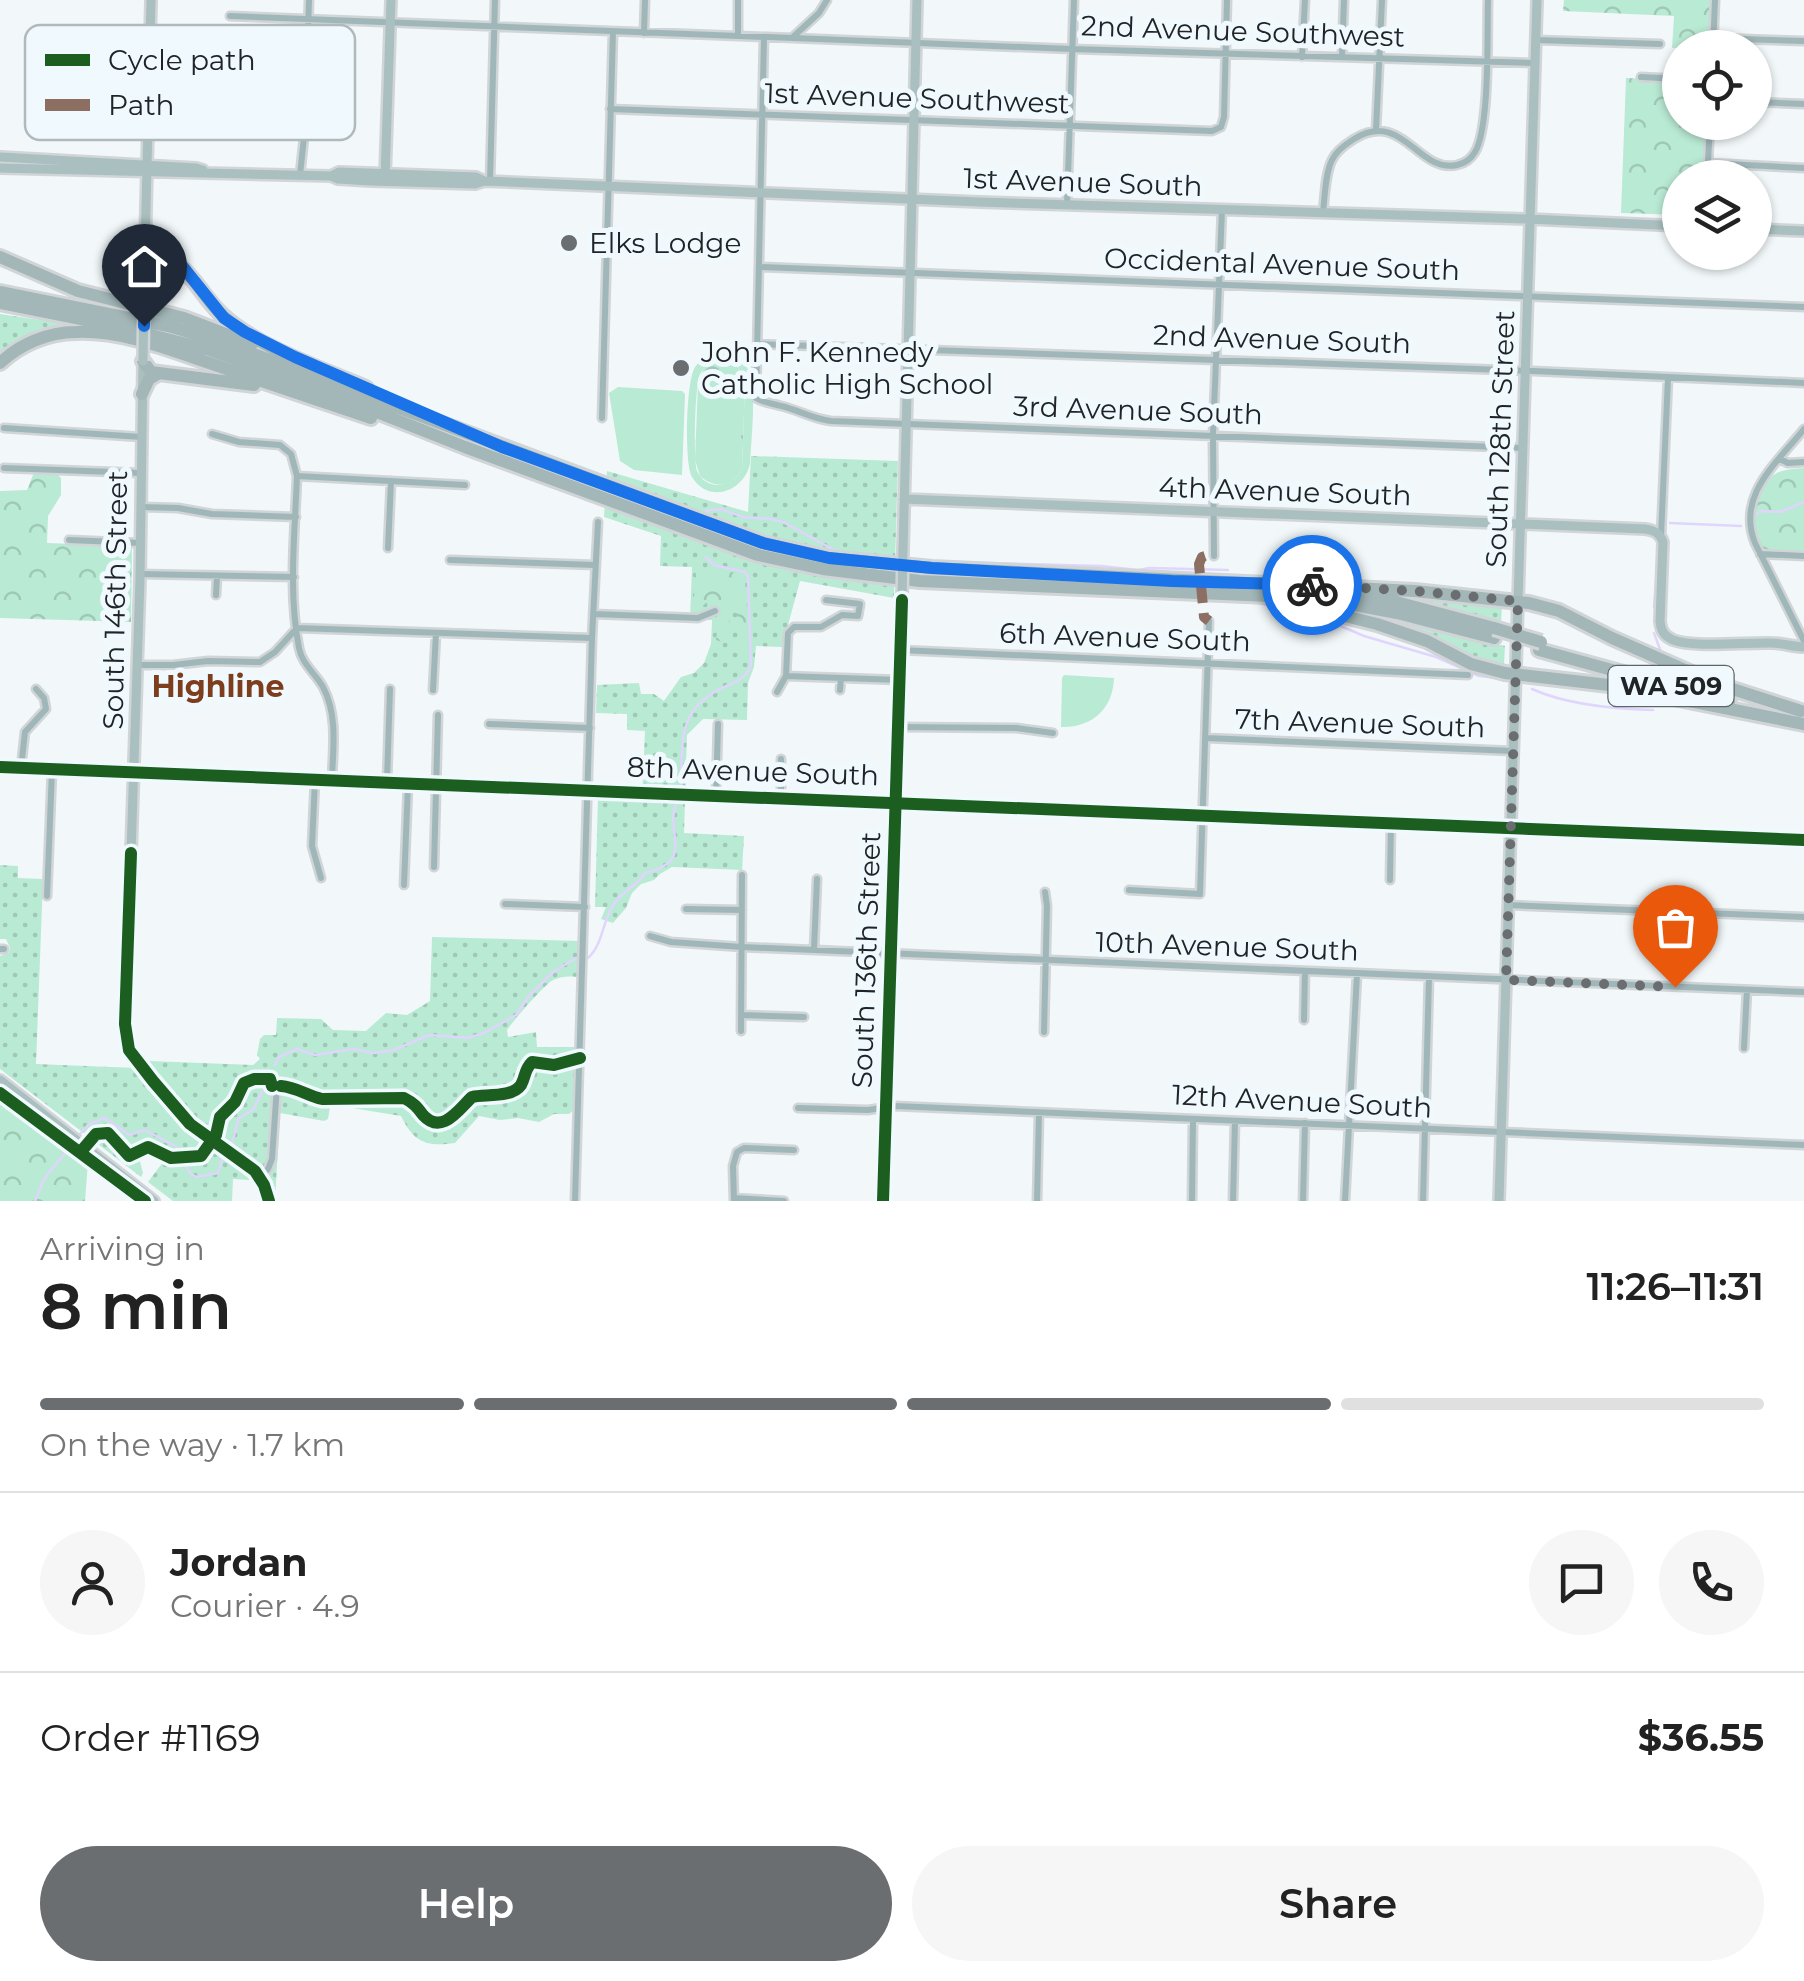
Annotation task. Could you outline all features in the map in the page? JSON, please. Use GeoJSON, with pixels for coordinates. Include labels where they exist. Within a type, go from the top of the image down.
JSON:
{"type":"FeatureCollection","features":[{"type":"Feature","properties":{"kind":"highway"},"geometry":{"type":"LineString","coordinates":[[146,253],[176,262],[233,324],[314,366]]}},
{"type":"Feature","properties":{"kind":"highway"},"geometry":{"type":"LineString","coordinates":[[0,257],[78,291],[184,318],[314,366],[502,447]]}},
{"type":"Feature","properties":{"kind":"highway","name":"WA 509"},"geometry":{"type":"LineString","coordinates":[[0,292],[168,326],[213,340],[763,543],[829,558],[932,568],[1267,590],[1494,633],[1803,717]]}},
{"type":"Feature","properties":{"kind":"highway","name":"WA 509"},"geometry":{"type":"LineString","coordinates":[[0,304],[165,337],[210,350],[758,555],[823,569],[920,581],[1267,590]]}},
{"type":"Feature","properties":{"kind":"highway"},"geometry":{"type":"LineString","coordinates":[[0,364],[19,348],[47,337],[95,333],[156,346],[465,447]]}},
{"type":"Feature","properties":{"kind":"highway"},"geometry":{"type":"LineString","coordinates":[[143,361],[148,370],[159,373],[305,396]]}},
{"type":"Feature","properties":{"kind":"highway"},"geometry":{"type":"LineString","coordinates":[[142,394],[150,379],[159,373]]}},
{"type":"Feature","properties":{"kind":"highway"},"geometry":{"type":"LineString","coordinates":[[1267,590],[1415,591],[1518,601],[1559,610],[1612,638],[1803,717]]}},
{"type":"Feature","properties":{"kind":"highway"},"geometry":{"type":"LineString","coordinates":[[1267,590],[1427,641],[1472,664],[1516,675],[1609,685],[1803,717]]}},
{"type":"Feature","properties":{"kind":"street","name":"South 146th Street"},"geometry":{"type":"LineString","coordinates":[[150,25],[151,0]]}},
{"type":"Feature","properties":{"kind":"street"},"geometry":{"type":"LineString","coordinates":[[309,0],[309,25]]}},
{"type":"Feature","properties":{"kind":"street"},"geometry":{"type":"LineString","coordinates":[[385,178],[391,0]]}},
{"type":"Feature","properties":{"kind":"street"},"geometry":{"type":"LineString","coordinates":[[487,181],[495,0]]}},
{"type":"Feature","properties":{"kind":"street"},"geometry":{"type":"LineString","coordinates":[[644,33],[645,0]]}},
{"type":"Feature","properties":{"kind":"street"},"geometry":{"type":"LineString","coordinates":[[738,0],[738,36]]}},
{"type":"Feature","properties":{"kind":"street"},"geometry":{"type":"LineString","coordinates":[[792,38],[827,0]]}},
{"type":"Feature","properties":{"kind":"street","name":"South 136th Street"},"geometry":{"type":"LineString","coordinates":[[884,1201],[918,0]]}},
{"type":"Feature","properties":{"kind":"street"},"geometry":{"type":"LineString","coordinates":[[1067,205],[1074,0]]}},
{"type":"Feature","properties":{"kind":"street"},"geometry":{"type":"LineString","coordinates":[[1226,53],[1227,0]]}},
{"type":"Feature","properties":{"kind":"street"},"geometry":{"type":"LineString","coordinates":[[1302,56],[1304,0]]}},
{"type":"Feature","properties":{"kind":"street"},"geometry":{"type":"LineString","coordinates":[[1342,58],[1344,0]]}},
{"type":"Feature","properties":{"kind":"street"},"geometry":{"type":"LineString","coordinates":[[1376,130],[1382,0]]}},
{"type":"Feature","properties":{"kind":"street"},"geometry":{"type":"LineString","coordinates":[[1323,212],[1328,172],[1336,154],[1363,134],[1388,132],[1440,164],[1460,164],[1474,155],[1484,125],[1488,0]]}},
{"type":"Feature","properties":{"kind":"street","name":"South 128th Street"},"geometry":{"type":"LineString","coordinates":[[1499,1201],[1538,0]]}},
{"type":"Feature","properties":{"kind":"street"},"geometry":{"type":"LineString","coordinates":[[1714,30],[1715,0]]}},
{"type":"Feature","properties":{"kind":"street","name":"2nd Avenue Southwest"},"geometry":{"type":"LineString","coordinates":[[230,16],[1535,63]]}},
{"type":"Feature","properties":{"kind":"street"},"geometry":{"type":"LineString","coordinates":[[602,418],[613,32]]}},
{"type":"Feature","properties":{"kind":"street"},"geometry":{"type":"LineString","coordinates":[[758,344],[764,37]]}},
{"type":"Feature","properties":{"kind":"street"},"geometry":{"type":"LineString","coordinates":[[1536,40],[1660,44]]}},
{"type":"Feature","properties":{"kind":"street"},"geometry":{"type":"LineString","coordinates":[[1772,40],[1804,41]]}},
{"type":"Feature","properties":{"kind":"street","name":"1st Avenue Southwest"},"geometry":{"type":"LineString","coordinates":[[610,109],[1212,130],[1221,127],[1224,117],[1226,53]]}},
{"type":"Feature","properties":{"kind":"street"},"geometry":{"type":"LineString","coordinates":[[1642,77],[1662,78]]}},
{"type":"Feature","properties":{"kind":"street"},"geometry":{"type":"LineString","coordinates":[[1772,103],[1804,104]]}},
{"type":"Feature","properties":{"kind":"street","name":"South 146th Street"},"geometry":{"type":"LineString","coordinates":[[148,140],[140,574],[125,1036],[134,1058],[181,1115],[260,1176]]}},
{"type":"Feature","properties":{"kind":"street"},"geometry":{"type":"LineString","coordinates":[[300,175],[304,140]]}},
{"type":"Feature","properties":{"kind":"street"},"geometry":{"type":"LineString","coordinates":[[1709,140],[1708,163],[1804,168]]}},
{"type":"Feature","properties":{"kind":"street","name":"1st Avenue South"},"geometry":{"type":"LineString","coordinates":[[0,158],[147,169]]}},
{"type":"Feature","properties":{"kind":"street","name":"1st Avenue South"},"geometry":{"type":"LineString","coordinates":[[0,168],[196,168],[206,172],[332,176],[339,172],[385,178],[476,177],[487,181],[1067,205],[1662,225]]}},
{"type":"Feature","properties":{"kind":"street"},"geometry":{"type":"LineString","coordinates":[[1214,556],[1213,435],[1222,209]]}},
{"type":"Feature","properties":{"kind":"street"},"geometry":{"type":"LineString","coordinates":[[1772,230],[1804,231]]}},
{"type":"Feature","properties":{"kind":"street","name":"Occidental Avenue South"},"geometry":{"type":"LineString","coordinates":[[759,268],[1804,306]]}},
{"type":"Feature","properties":{"kind":"street","name":"2nd Avenue South"},"geometry":{"type":"LineString","coordinates":[[758,344],[1804,383]]}},
{"type":"Feature","properties":{"kind":"street","name":"3rd Avenue South"},"geometry":{"type":"LineString","coordinates":[[758,344],[756,398],[818,420],[1522,448]]}},
{"type":"Feature","properties":{"kind":"street"},"geometry":{"type":"LineString","coordinates":[[1668,378],[1660,622],[1662,632],[1679,642],[1804,644],[1760,554],[1749,510],[1756,491],[1804,430]]}},
{"type":"Feature","properties":{"kind":"street"},"geometry":{"type":"LineString","coordinates":[[4,428],[142,437]]}},
{"type":"Feature","properties":{"kind":"street"},"geometry":{"type":"LineString","coordinates":[[212,434],[238,442],[280,446],[292,454],[297,476],[297,628],[301,655],[322,684],[332,714],[332,779]]}},
{"type":"Feature","properties":{"kind":"street"},"geometry":{"type":"LineString","coordinates":[[1780,459],[1804,462]]}},
{"type":"Feature","properties":{"kind":"street"},"geometry":{"type":"LineString","coordinates":[[4,468],[141,472]]}},
{"type":"Feature","properties":{"kind":"street"},"geometry":{"type":"LineString","coordinates":[[297,476],[465,485]]}},
{"type":"Feature","properties":{"kind":"street"},"geometry":{"type":"LineString","coordinates":[[388,548],[390,481]]}},
{"type":"Feature","properties":{"kind":"street","name":"4th Avenue South"},"geometry":{"type":"LineString","coordinates":[[904,499],[1645,529],[1661,536]]}},
{"type":"Feature","properties":{"kind":"street"},"geometry":{"type":"LineString","coordinates":[[141,507],[296,517]]}},
{"type":"Feature","properties":{"kind":"street"},"geometry":{"type":"LineString","coordinates":[[576,1201],[598,522]]}},
{"type":"Feature","properties":{"kind":"street"},"geometry":{"type":"LineString","coordinates":[[69,540],[140,542]]}},
{"type":"Feature","properties":{"kind":"street"},"geometry":{"type":"LineString","coordinates":[[1760,554],[1804,556]]}},
{"type":"Feature","properties":{"kind":"street"},"geometry":{"type":"LineString","coordinates":[[450,560],[595,566]]}},
{"type":"Feature","properties":{"kind":"street"},"geometry":{"type":"LineString","coordinates":[[140,574],[294,578]]}},
{"type":"Feature","properties":{"kind":"street"},"geometry":{"type":"LineString","coordinates":[[216,595],[217,576]]}},
{"type":"Feature","properties":{"kind":"street"},"geometry":{"type":"LineString","coordinates":[[777,692],[786,676],[788,633],[794,627],[821,627],[842,614],[858,616],[860,604],[826,600]]}},
{"type":"Feature","properties":{"kind":"street"},"geometry":{"type":"LineString","coordinates":[[594,614],[698,618],[715,611]]}},
{"type":"Feature","properties":{"kind":"street"},"geometry":{"type":"LineString","coordinates":[[1129,890],[1200,894],[1209,621]]}},
{"type":"Feature","properties":{"kind":"street"},"geometry":{"type":"LineString","coordinates":[[136,665],[260,662],[297,628],[592,638]]}},
{"type":"Feature","properties":{"kind":"street"},"geometry":{"type":"LineString","coordinates":[[433,690],[436,633]]}},
{"type":"Feature","properties":{"kind":"street","name":"6th Avenue South"},"geometry":{"type":"LineString","coordinates":[[900,650],[1468,675]]}},
{"type":"Feature","properties":{"kind":"street"},"geometry":{"type":"LineString","coordinates":[[786,676],[900,680]]}},
{"type":"Feature","properties":{"kind":"street"},"geometry":{"type":"LineString","coordinates":[[840,678],[840,690]]}},
{"type":"Feature","properties":{"kind":"street"},"geometry":{"type":"LineString","coordinates":[[21,768],[25,732],[46,709],[44,698],[36,689]]}},
{"type":"Feature","properties":{"kind":"street"},"geometry":{"type":"LineString","coordinates":[[387,782],[390,689]]}},
{"type":"Feature","properties":{"kind":"street"},"geometry":{"type":"LineString","coordinates":[[434,868],[438,715]]}},
{"type":"Feature","properties":{"kind":"street"},"geometry":{"type":"LineString","coordinates":[[489,724],[590,728]]}},
{"type":"Feature","properties":{"kind":"street"},"geometry":{"type":"LineString","coordinates":[[716,794],[718,724]]}},
{"type":"Feature","properties":{"kind":"street"},"geometry":{"type":"LineString","coordinates":[[899,727],[1016,728],[1054,733]]}},
{"type":"Feature","properties":{"kind":"street","name":"7th Avenue South"},"geometry":{"type":"LineString","coordinates":[[1206,738],[1513,752]]}},
{"type":"Feature","properties":{"kind":"street"},"geometry":{"type":"LineString","coordinates":[[781,759],[781,797]]}},
{"type":"Feature","properties":{"kind":"street","name":"8th Avenue South"},"geometry":{"type":"LineString","coordinates":[[0,767],[1804,840]]}},
{"type":"Feature","properties":{"kind":"street"},"geometry":{"type":"LineString","coordinates":[[48,896],[52,770]]}},
{"type":"Feature","properties":{"kind":"street"},"geometry":{"type":"LineString","coordinates":[[316,779],[312,846],[321,878]]}},
{"type":"Feature","properties":{"kind":"street"},"geometry":{"type":"LineString","coordinates":[[404,885],[408,782]]}},
{"type":"Feature","properties":{"kind":"street"},"geometry":{"type":"LineString","coordinates":[[1390,880],[1392,822]]}},
{"type":"Feature","properties":{"kind":"street"},"geometry":{"type":"LineString","coordinates":[[741,1031],[742,874]]}},
{"type":"Feature","properties":{"kind":"street"},"geometry":{"type":"LineString","coordinates":[[814,950],[818,879]]}},
{"type":"Feature","properties":{"kind":"street"},"geometry":{"type":"LineString","coordinates":[[1044,1032],[1045,892]]}},
{"type":"Feature","properties":{"kind":"street"},"geometry":{"type":"LineString","coordinates":[[505,904],[585,907]]}},
{"type":"Feature","properties":{"kind":"street"},"geometry":{"type":"LineString","coordinates":[[1508,906],[1804,917]]}},
{"type":"Feature","properties":{"kind":"street"},"geometry":{"type":"LineString","coordinates":[[686,908],[742,910]]}},
{"type":"Feature","properties":{"kind":"street","name":"10th Avenue South"},"geometry":{"type":"LineString","coordinates":[[650,936],[671,942],[742,947],[1804,992]]}},
{"type":"Feature","properties":{"kind":"street"},"geometry":{"type":"LineString","coordinates":[[1304,1020],[1305,972]]}},
{"type":"Feature","properties":{"kind":"street"},"geometry":{"type":"LineString","coordinates":[[1345,1201],[1356,974]]}},
{"type":"Feature","properties":{"kind":"street"},"geometry":{"type":"LineString","coordinates":[[1423,1201],[1429,977]]}},
{"type":"Feature","properties":{"kind":"street"},"geometry":{"type":"LineString","coordinates":[[1744,1048],[1747,990]]}},
{"type":"Feature","properties":{"kind":"street"},"geometry":{"type":"LineString","coordinates":[[741,1016],[804,1018]]}},
{"type":"Feature","properties":{"kind":"street"},"geometry":{"type":"LineString","coordinates":[[0,1080],[154,1201]]}},
{"type":"Feature","properties":{"kind":"street"},"geometry":{"type":"LineString","coordinates":[[269,1201],[260,1176],[272,1159],[277,1086]]}},
{"type":"Feature","properties":{"kind":"street","name":"12th Avenue South"},"geometry":{"type":"LineString","coordinates":[[798,1108],[1040,1112],[1804,1145]]}},
{"type":"Feature","properties":{"kind":"street"},"geometry":{"type":"LineString","coordinates":[[1037,1201],[1040,1112]]}},
{"type":"Feature","properties":{"kind":"street"},"geometry":{"type":"LineString","coordinates":[[1192,1201],[1193,1119]]}},
{"type":"Feature","properties":{"kind":"street"},"geometry":{"type":"LineString","coordinates":[[1233,1201],[1235,1120]]}},
{"type":"Feature","properties":{"kind":"street"},"geometry":{"type":"LineString","coordinates":[[1303,1201],[1305,1124]]}},
{"type":"Feature","properties":{"kind":"street"},"geometry":{"type":"LineString","coordinates":[[784,1201],[734,1200],[733,1166],[737,1152],[744,1148],[794,1150]]}},
{"type":"Feature","properties":{"kind":"green space"},"geometry":{"type":"Polygon","coordinates":[[[1564,0],[1711,0],[1710,30],[1673,30],[1674,16],[1563,11],[1564,0]]]}},
{"type":"Feature","properties":{"kind":"green space"},"geometry":{"type":"Polygon","coordinates":[[[1626,78],[1662,79],[1662,140],[1705,140],[1704,160],[1662,160],[1662,214],[1621,213],[1626,78]]]}},
{"type":"Feature","properties":{"kind":"green space"},"geometry":{"type":"Polygon","coordinates":[[[0,314],[74,325],[76,329],[0,358],[0,314]]]}},
{"type":"Feature","properties":{"kind":"green space"},"geometry":{"type":"Polygon","coordinates":[[[722,353],[747,367],[753,402],[747,473],[734,487],[717,492],[699,486],[692,477],[687,422],[695,367],[703,359],[722,353]],[[718,360],[700,374],[695,439],[697,471],[707,482],[720,485],[742,470],[745,383],[736,366],[718,360]]]}},
{"type":"Feature","properties":{"kind":"green space"},"geometry":{"type":"Polygon","coordinates":[[[718,360],[736,366],[745,383],[742,470],[733,480],[722,484],[700,476],[695,460],[698,382],[704,367],[718,360]]]}},
{"type":"Feature","properties":{"kind":"green space"},"geometry":{"type":"Polygon","coordinates":[[[701,381],[743,382],[740,469],[698,468],[701,381]]]}},
{"type":"Feature","properties":{"kind":"green space"},"geometry":{"type":"Polygon","coordinates":[[[618,387],[685,394],[682,475],[634,470],[620,461],[609,393],[618,387]]]}},
{"type":"Feature","properties":{"kind":"green space"},"geometry":{"type":"Polygon","coordinates":[[[751,456],[898,461],[894,598],[800,581],[782,647],[756,646],[748,683],[747,720],[703,719],[687,735],[684,833],[744,836],[742,870],[672,867],[641,884],[613,923],[601,919],[606,907],[595,907],[598,797],[642,798],[645,731],[627,730],[627,714],[596,713],[597,685],[639,683],[641,694],[654,694],[664,701],[681,677],[694,673],[704,663],[711,644],[712,620],[690,619],[692,567],[660,566],[661,536],[604,517],[607,471],[748,512],[751,456]]]}},
{"type":"Feature","properties":{"kind":"green space"},"geometry":{"type":"Polygon","coordinates":[[[37,465],[48,465],[61,478],[61,495],[48,516],[47,543],[132,546],[131,622],[0,618],[0,491],[27,490],[37,465]]]}},
{"type":"Feature","properties":{"kind":"green space"},"geometry":{"type":"Polygon","coordinates":[[[1804,468],[1804,553],[1764,552],[1753,520],[1758,496],[1776,474],[1804,468]]]}},
{"type":"Feature","properties":{"kind":"green space"},"geometry":{"type":"Polygon","coordinates":[[[696,568],[739,573],[745,580],[748,659],[743,655],[736,606],[729,607],[730,640],[722,642],[716,640],[721,603],[714,598],[693,613],[696,568]]]}},
{"type":"Feature","properties":{"kind":"green space"},"geometry":{"type":"Polygon","coordinates":[[[1381,593],[1502,605],[1501,623],[1423,602],[1381,593]]]}},
{"type":"Feature","properties":{"kind":"green space"},"geometry":{"type":"Polygon","coordinates":[[[1337,608],[1413,622],[1505,646],[1504,665],[1484,662],[1337,608]]]}},
{"type":"Feature","properties":{"kind":"green space"},"geometry":{"type":"Polygon","coordinates":[[[1064,675],[1114,678],[1110,699],[1091,720],[1061,727],[1064,675]]]}},
{"type":"Feature","properties":{"kind":"green space"},"geometry":{"type":"Polygon","coordinates":[[[0,865],[18,866],[18,878],[43,879],[36,1064],[137,1068],[150,1061],[253,1065],[260,1059],[260,1039],[276,1035],[277,1018],[321,1019],[333,1030],[366,1031],[386,1013],[407,1015],[430,1001],[432,937],[580,941],[579,977],[553,980],[507,1030],[508,1037],[536,1032],[537,1047],[576,1047],[574,1110],[539,1122],[479,1116],[455,1143],[437,1144],[416,1137],[401,1116],[346,1107],[330,1107],[324,1121],[280,1113],[275,1201],[264,1201],[262,1181],[233,1179],[232,1201],[173,1201],[148,1182],[166,1158],[157,1152],[144,1155],[140,1161],[141,1177],[0,1069],[0,956],[10,948],[6,939],[0,939],[0,865]]]}},
{"type":"Feature","properties":{"kind":"green space"},"geometry":{"type":"Polygon","coordinates":[[[0,1097],[88,1162],[85,1201],[0,1201],[0,1097]]]}},
{"type":"Feature","properties":{"kind":"waterway"},"geometry":{"type":"LineString","coordinates":[[1754,515],[1761,511],[1781,512],[1804,502]]}},
{"type":"Feature","properties":{"kind":"waterway"},"geometry":{"type":"LineString","coordinates":[[704,514],[721,509],[743,517],[772,519],[849,554]]}},
{"type":"Feature","properties":{"kind":"waterway"},"geometry":{"type":"LineString","coordinates":[[1670,523],[1741,526]]}},
{"type":"Feature","properties":{"kind":"waterway"},"geometry":{"type":"LineString","coordinates":[[1654,607],[1658,556]]}},
{"type":"Feature","properties":{"kind":"waterway"},"geometry":{"type":"LineString","coordinates":[[680,787],[685,731],[695,708],[742,678],[751,666],[748,576],[714,565],[706,557]]}},
{"type":"Feature","properties":{"kind":"waterway"},"geometry":{"type":"LineString","coordinates":[[921,561],[1228,570]]}},
{"type":"Feature","properties":{"kind":"waterway"},"geometry":{"type":"LineString","coordinates":[[1259,603],[1329,621],[1364,636],[1436,657],[1479,676],[1497,678]]}},
{"type":"Feature","properties":{"kind":"waterway"},"geometry":{"type":"LineString","coordinates":[[1654,633],[1661,652]]}},
{"type":"Feature","properties":{"kind":"waterway"},"geometry":{"type":"LineString","coordinates":[[1532,689],[1591,705],[1653,710]]}},
{"type":"Feature","properties":{"kind":"waterway"},"geometry":{"type":"LineString","coordinates":[[588,958],[616,901],[645,873],[671,861],[675,853],[673,823],[678,800]]}},
{"type":"Feature","properties":{"kind":"waterway"},"geometry":{"type":"LineString","coordinates":[[275,1065],[279,1057],[297,1049],[315,1055],[353,1049],[373,1053],[394,1050],[429,1035],[468,1038],[484,1033],[516,1015],[553,972],[576,958]]}},
{"type":"Feature","properties":{"kind":"waterway"},"geometry":{"type":"LineString","coordinates":[[232,1143],[239,1118],[253,1110],[266,1084]]}},
{"type":"Feature","properties":{"kind":"waterway"},"geometry":{"type":"LineString","coordinates":[[79,1135],[89,1124],[105,1118],[129,1135],[145,1130],[177,1147],[181,1154]]}},
{"type":"Feature","properties":{"kind":"waterway"},"geometry":{"type":"LineString","coordinates":[[35,1201],[44,1179],[69,1148]]}},
{"type":"Feature","properties":{"kind":"waterway"},"geometry":{"type":"LineString","coordinates":[[182,1161],[196,1177],[218,1173],[223,1156]]}},
{"type":"Feature","properties":{"kind":"marked path"},"geometry":{"type":"LineString","coordinates":[[1205,556],[1199,564],[1204,617],[1209,621]]}},
{"type":"Feature","properties":{"kind":"cycle path"},"geometry":{"type":"LineString","coordinates":[[883,1201],[902,600]]}},
{"type":"Feature","properties":{"kind":"cycle path"},"geometry":{"type":"LineString","coordinates":[[0,767],[1804,840]]}},
{"type":"Feature","properties":{"kind":"cycle path"},"geometry":{"type":"LineString","coordinates":[[131,853],[125,1024],[129,1050],[190,1124],[255,1171],[269,1201]]}},
{"type":"Feature","properties":{"kind":"cycle path"},"geometry":{"type":"LineString","coordinates":[[281,1086],[322,1099],[404,1098],[437,1123],[450,1118],[472,1097],[517,1089],[532,1062],[554,1065],[580,1058]]}},
{"type":"Feature","properties":{"kind":"cycle path"},"geometry":{"type":"LineString","coordinates":[[84,1148],[96,1134],[108,1133],[129,1156],[148,1147],[171,1158],[201,1156],[216,1135],[220,1117],[235,1102],[244,1083],[270,1079],[272,1086]]}},
{"type":"Feature","properties":{"kind":"cycle path"},"geometry":{"type":"LineString","coordinates":[[0,1093],[145,1201]]}},
{"type":"Feature","properties":{"kind":"way so far"},"geometry":{"type":"LineString","coordinates":[[1312,585],[1518,601],[1506,980],[1675,987]]}},
{"type":"Feature","properties":{"kind":"place","name":"Elks Lodge"},"geometry":{"type":"Point","coordinates":[569,243]}},
{"type":"Feature","properties":{"kind":"place","name":"John F. Kennedy Catholic High School"},"geometry":{"type":"Point","coordinates":[681,368]}},
{"type":"Feature","properties":{"kind":"district","name":"Highline"},"geometry":{"type":"Point","coordinates":[218,686]}},
{"type":"Feature","properties":{"kind":"route"},"geometry":{"type":"LineString","coordinates":[[144,326],[146,253],[159,254],[183,267],[233,324],[314,366],[502,447],[763,543],[829,558],[966,570],[1312,585]]}}]}
